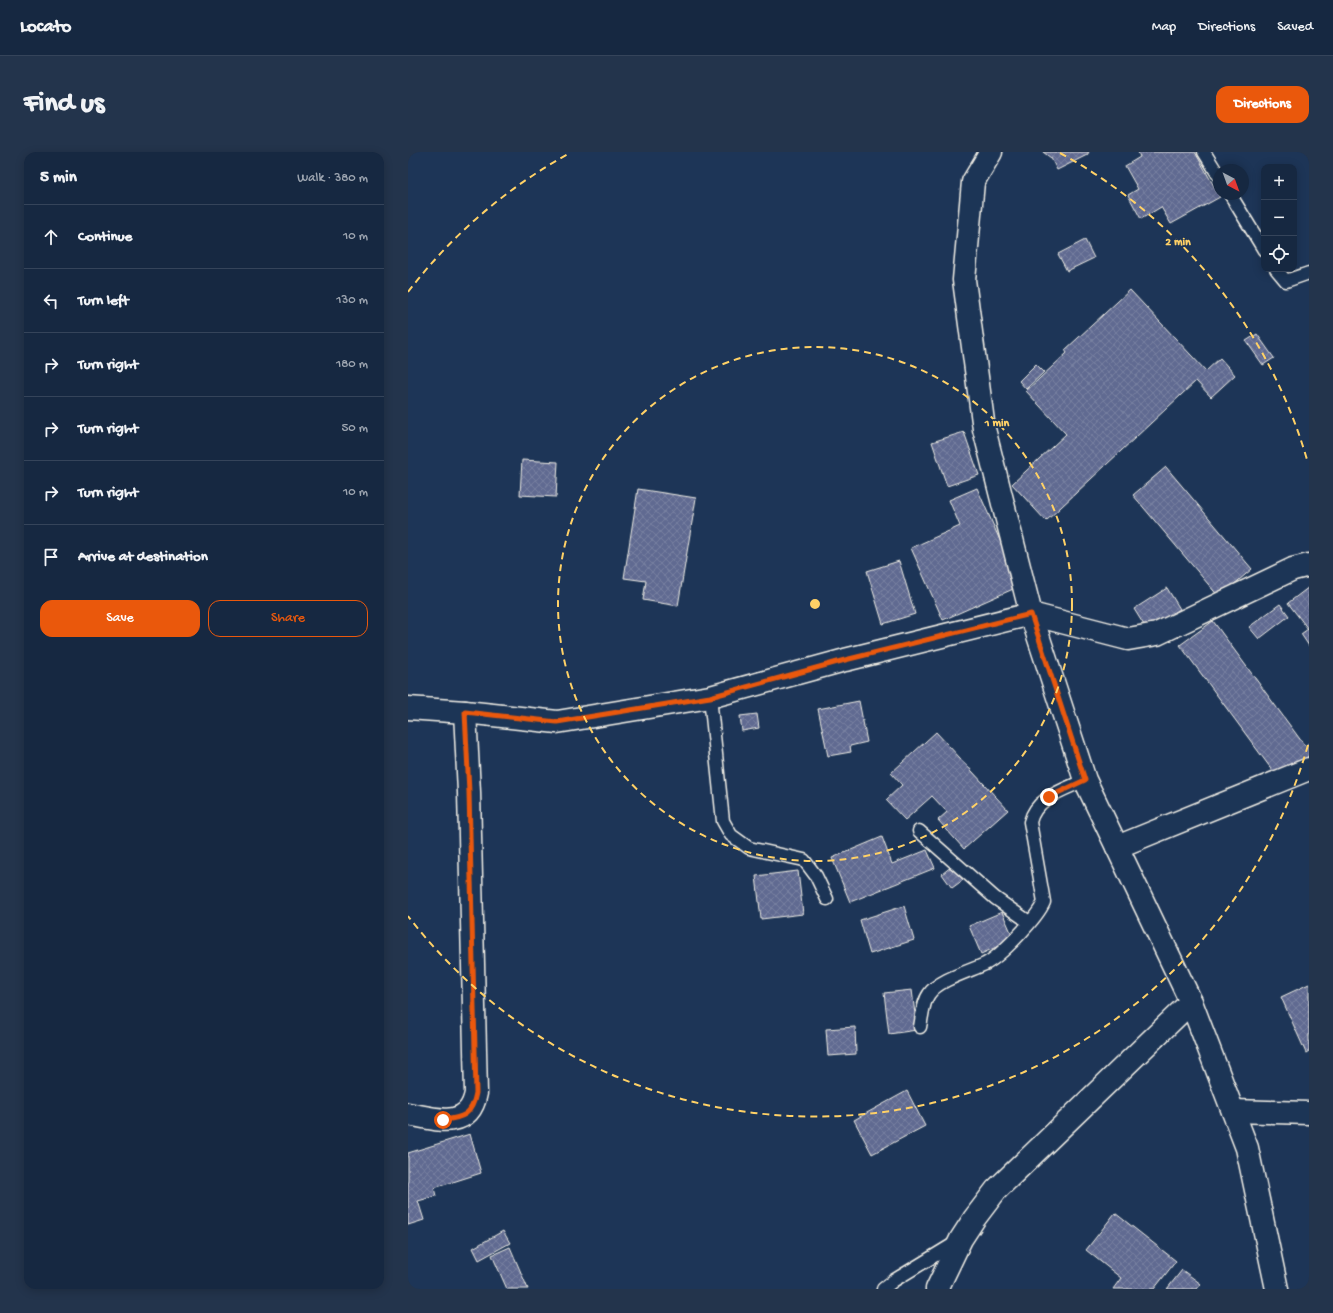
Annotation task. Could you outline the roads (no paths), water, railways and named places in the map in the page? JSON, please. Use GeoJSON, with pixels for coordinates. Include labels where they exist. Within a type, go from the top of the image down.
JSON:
{"type":"FeatureCollection","features":[{"type":"Feature","properties":{"kind":"street"},"geometry":{"type":"LineString","coordinates":[[991,152],[973,182],[964,280],[984,429],[1031,614],[1085,780],[1191,1002],[1247,1148],[1277,1289]]}},
{"type":"Feature","properties":{"kind":"street"},"geometry":{"type":"LineString","coordinates":[[408,708],[465,712],[557,722],[710,697],[845,660],[1031,614],[1111,636],[1128,639],[1142,637],[1157,634],[1293,569],[1309,565]]}},
{"type":"Feature","properties":{"kind":"street"},"geometry":{"type":"LineString","coordinates":[[408,1114],[443,1120],[459,1118],[468,1112],[474,1104],[476,1093],[469,792],[465,712]]}},
{"type":"Feature","properties":{"kind":"street"},"geometry":{"type":"LineString","coordinates":[[1117,846],[1309,768]]}},
{"type":"Feature","properties":{"kind":"street"},"geometry":{"type":"LineString","coordinates":[[937,1289],[961,1239],[996,1190],[1191,1002]]}},
{"type":"Feature","properties":{"kind":"street"},"geometry":{"type":"LineString","coordinates":[[1233,1111],[1309,1113]]}},
{"type":"Feature","properties":{"kind":"lane"},"geometry":{"type":"LineString","coordinates":[[1204,152],[1213,166]]}},
{"type":"Feature","properties":{"kind":"lane"},"geometry":{"type":"LineString","coordinates":[[1234,200],[1261,245]]}},
{"type":"Feature","properties":{"kind":"lane"},"geometry":{"type":"LineString","coordinates":[[1278,272],[1286,281],[1309,273]]}},
{"type":"Feature","properties":{"kind":"lane"},"geometry":{"type":"LineString","coordinates":[[710,697],[723,821],[731,835],[748,848],[804,860],[816,876],[827,898]]}},
{"type":"Feature","properties":{"kind":"lane"},"geometry":{"type":"LineString","coordinates":[[920,1027],[928,996],[934,987],[987,963],[1010,944],[1040,911],[1044,902],[1030,822],[1033,811],[1049,797],[1085,780]]}},
{"type":"Feature","properties":{"kind":"lane"},"geometry":{"type":"LineString","coordinates":[[919,831],[995,898],[1029,922]]}},
{"type":"Feature","properties":{"kind":"lane"},"geometry":{"type":"LineString","coordinates":[[883,1289],[893,1281],[961,1239]]}}]}
